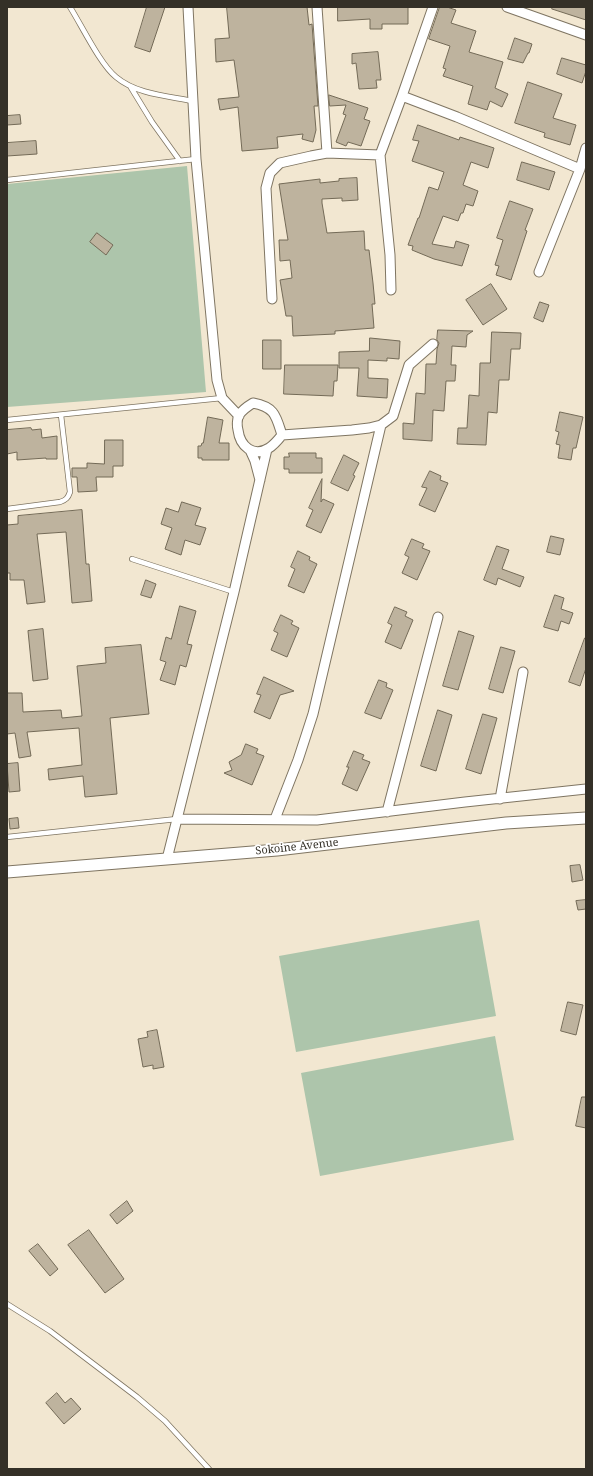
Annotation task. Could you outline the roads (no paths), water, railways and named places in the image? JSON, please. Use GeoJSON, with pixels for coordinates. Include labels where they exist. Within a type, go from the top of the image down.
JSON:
{"type":"FeatureCollection","features":[{"type":"Feature","properties":{"kind":"street"},"geometry":{"type":"LineString","coordinates":[[188,7],[196,159],[217,380],[222,398],[239,416]]}},
{"type":"Feature","properties":{"kind":"street"},"geometry":{"type":"LineString","coordinates":[[317,7],[327,154]]}},
{"type":"Feature","properties":{"kind":"street"},"geometry":{"type":"LineString","coordinates":[[391,290],[390,255],[380,155],[433,7]]}},
{"type":"Feature","properties":{"kind":"street"},"geometry":{"type":"LineString","coordinates":[[507,7],[586,35]]}},
{"type":"Feature","properties":{"kind":"street"},"geometry":{"type":"LineString","coordinates":[[402,96],[457,117],[580,169]]}},
{"type":"Feature","properties":{"kind":"street"},"geometry":{"type":"LineString","coordinates":[[539,272],[580,169],[586,148]]}},
{"type":"Feature","properties":{"kind":"street"},"geometry":{"type":"LineString","coordinates":[[272,299],[266,188],[270,173],[280,163],[311,156],[327,154],[380,155]]}},
{"type":"Feature","properties":{"kind":"street"},"geometry":{"type":"LineString","coordinates":[[282,435],[277,417],[271,410],[263,405],[254,403],[246,407],[239,416],[237,425],[239,437],[244,446],[250,450],[258,452],[268,449],[282,435],[352,430],[381,425],[393,416],[397,408],[409,365],[433,344]]}},
{"type":"Feature","properties":{"kind":"street"},"geometry":{"type":"LineString","coordinates":[[275,820],[298,760],[313,714],[381,425]]}},
{"type":"Feature","properties":{"kind":"street"},"geometry":{"type":"LineString","coordinates":[[167,858],[234,592],[268,449]]}},
{"type":"Feature","properties":{"kind":"street"},"geometry":{"type":"LineString","coordinates":[[250,450],[255,460],[260,481]]}},
{"type":"Feature","properties":{"kind":"street"},"geometry":{"type":"LineString","coordinates":[[387,812],[438,617]]}},
{"type":"Feature","properties":{"kind":"street"},"geometry":{"type":"LineString","coordinates":[[500,798],[523,672]]}},
{"type":"Feature","properties":{"kind":"street"},"geometry":{"type":"LineString","coordinates":[[177,819],[317,820],[586,789]]}},
{"type":"Feature","properties":{"kind":"street","name":"Sokoine Avenue"},"geometry":{"type":"LineString","coordinates":[[7,872],[277,850],[506,823],[586,818]]}},
{"type":"Feature","properties":{"kind":"lane"},"geometry":{"type":"LineString","coordinates":[[70,7],[105,65],[117,78],[130,86],[155,94],[192,101]]}},
{"type":"Feature","properties":{"kind":"lane"},"geometry":{"type":"LineString","coordinates":[[130,86],[152,122],[180,161]]}},
{"type":"Feature","properties":{"kind":"lane"},"geometry":{"type":"LineString","coordinates":[[7,180],[196,159]]}},
{"type":"Feature","properties":{"kind":"lane"},"geometry":{"type":"LineString","coordinates":[[7,420],[222,398]]}},
{"type":"Feature","properties":{"kind":"lane"},"geometry":{"type":"LineString","coordinates":[[7,509],[60,502],[68,498],[70,492],[61,415]]}},
{"type":"Feature","properties":{"kind":"lane"},"geometry":{"type":"LineString","coordinates":[[132,558],[234,592]]}},
{"type":"Feature","properties":{"kind":"lane"},"geometry":{"type":"LineString","coordinates":[[7,837],[177,819]]}},
{"type":"Feature","properties":{"kind":"lane"},"geometry":{"type":"LineString","coordinates":[[7,1304],[50,1331],[137,1397],[165,1421],[209,1469]]}}]}
